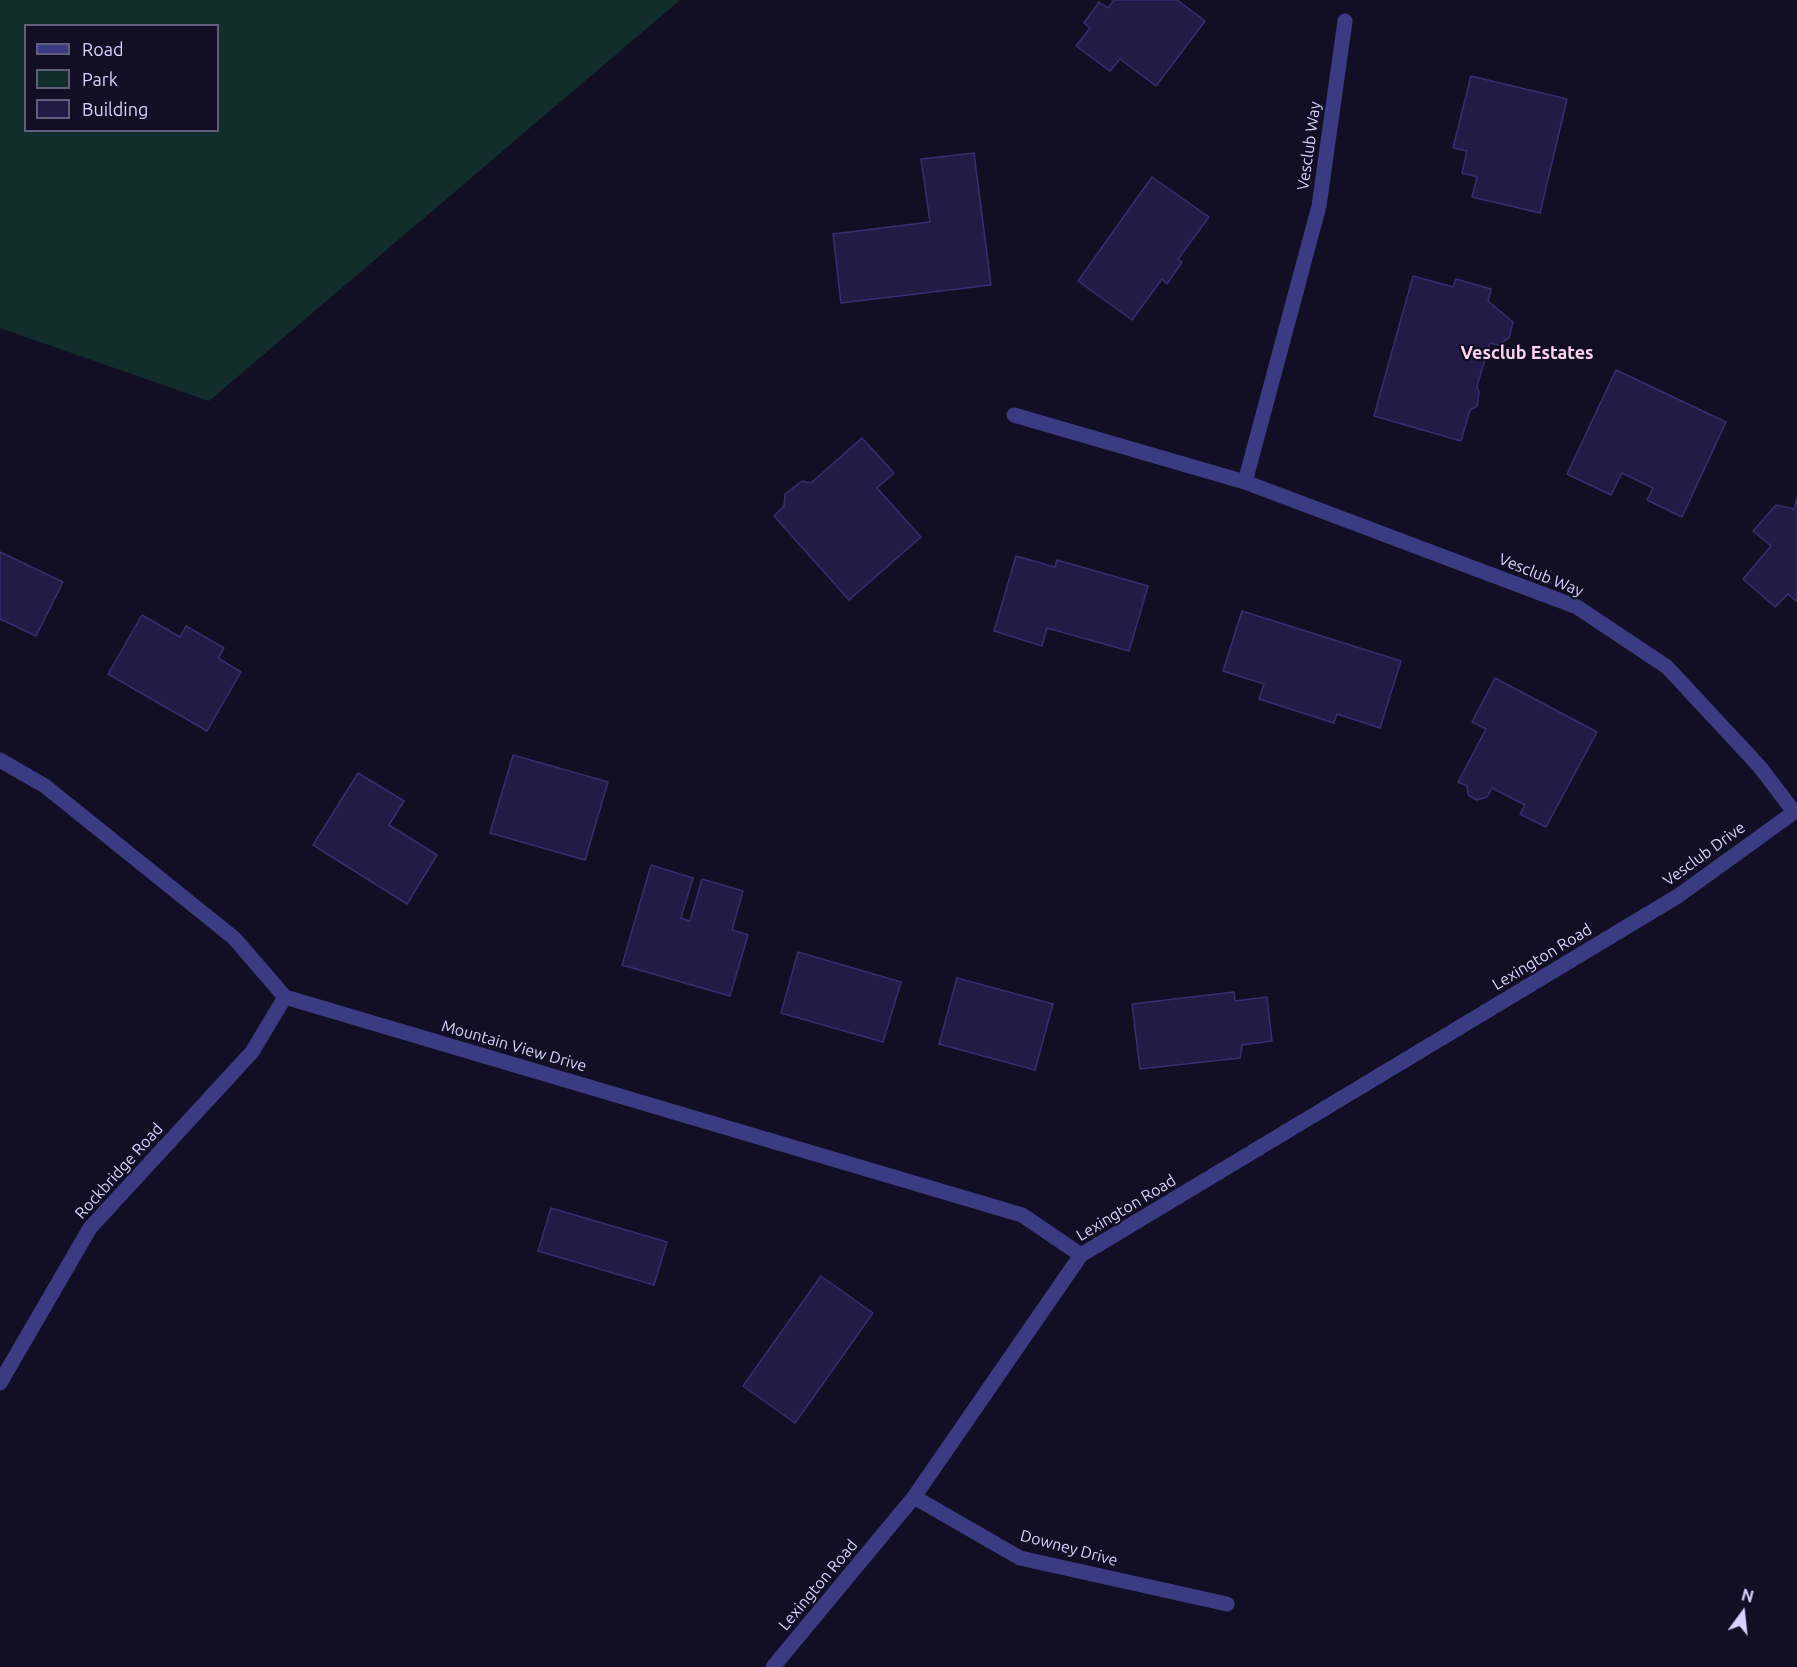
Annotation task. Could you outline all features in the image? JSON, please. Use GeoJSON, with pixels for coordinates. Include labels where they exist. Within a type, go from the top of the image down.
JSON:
{"type":"FeatureCollection","features":[{"type":"Feature","properties":{"kind":"street","name":"Vesclub Way"},"geometry":{"type":"LineString","coordinates":[[1245,482],[1319,206],[1345,21]]}},
{"type":"Feature","properties":{"kind":"street","name":"Vesclub Way"},"geometry":{"type":"LineString","coordinates":[[1014,415],[1245,482],[1577,607],[1667,667],[1760,767],[1796,811]]}},
{"type":"Feature","properties":{"kind":"street"},"geometry":{"type":"LineString","coordinates":[[0,760],[45,786],[234,938],[285,997]]}},
{"type":"Feature","properties":{"kind":"street","name":"Vesclub Drive"},"geometry":{"type":"LineString","coordinates":[[1630,925],[1678,896],[1796,811]]}},
{"type":"Feature","properties":{"kind":"street","name":"Lexington Road"},"geometry":{"type":"LineString","coordinates":[[773,1667],[914,1497],[1082,1255],[1630,925]]}},
{"type":"Feature","properties":{"kind":"street","name":"Mountain View Drive"},"geometry":{"type":"LineString","coordinates":[[285,997],[1022,1215],[1082,1255]]}},
{"type":"Feature","properties":{"kind":"street","name":"Rockbridge Road"},"geometry":{"type":"LineString","coordinates":[[0,1383],[90,1228],[252,1052],[285,997]]}},
{"type":"Feature","properties":{"kind":"street","name":"Downey Drive"},"geometry":{"type":"LineString","coordinates":[[914,1497],[1020,1558],[1227,1604]]}},
{"type":"Feature","properties":{"kind":"green space"},"geometry":{"type":"Polygon","coordinates":[[[0,0],[680,0],[209,401],[0,328],[0,0]]]}},
{"type":"Feature","properties":{"kind":"building"},"geometry":{"type":"Polygon","coordinates":[[[1114,0],[1177,0],[1205,21],[1156,86],[1120,59],[1110,71],[1076,46],[1090,28],[1084,23],[1099,2],[1108,8],[1114,0]]]}},
{"type":"Feature","properties":{"kind":"building"},"geometry":{"type":"Polygon","coordinates":[[[1471,76],[1567,99],[1540,213],[1472,197],[1477,177],[1462,173],[1467,151],[1453,148],[1471,76]]]}},
{"type":"Feature","properties":{"kind":"building"},"geometry":{"type":"Polygon","coordinates":[[[974,153],[991,285],[841,303],[833,234],[930,222],[921,159],[974,153]]]}},
{"type":"Feature","properties":{"kind":"building"},"geometry":{"type":"Polygon","coordinates":[[[1152,177],[1209,217],[1178,259],[1182,262],[1167,284],[1162,279],[1132,320],[1078,281],[1152,177]]]}},
{"type":"Feature","properties":{"kind":"building"},"geometry":{"type":"Polygon","coordinates":[[[1413,276],[1453,287],[1456,279],[1491,289],[1488,301],[1513,322],[1509,338],[1498,345],[1490,343],[1477,386],[1479,392],[1477,406],[1470,410],[1461,441],[1374,416],[1413,276]]]}},
{"type":"Feature","properties":{"kind":"building"},"geometry":{"type":"Polygon","coordinates":[[[1616,370],[1726,422],[1682,517],[1647,500],[1653,488],[1622,473],[1611,495],[1567,474],[1616,370]]]}},
{"type":"Feature","properties":{"kind":"building"},"geometry":{"type":"Polygon","coordinates":[[[862,438],[894,473],[877,488],[921,537],[849,600],[774,516],[784,506],[785,494],[802,481],[811,483],[862,438]]]}},
{"type":"Feature","properties":{"kind":"building"},"geometry":{"type":"Polygon","coordinates":[[[1797,497],[1797,602],[1788,594],[1775,607],[1743,579],[1771,546],[1753,531],[1776,505],[1794,509],[1797,497]]]}},
{"type":"Feature","properties":{"kind":"building"},"geometry":{"type":"Polygon","coordinates":[[[0,552],[63,582],[36,636],[0,619],[0,552]]]}},
{"type":"Feature","properties":{"kind":"building"},"geometry":{"type":"Polygon","coordinates":[[[1016,556],[1055,567],[1057,560],[1148,586],[1129,651],[1047,628],[1042,646],[994,631],[1016,556]]]}},
{"type":"Feature","properties":{"kind":"building"},"geometry":{"type":"Polygon","coordinates":[[[1242,611],[1401,661],[1380,728],[1337,714],[1334,723],[1259,699],[1264,684],[1223,671],[1242,611]]]}},
{"type":"Feature","properties":{"kind":"building"},"geometry":{"type":"Polygon","coordinates":[[[142,615],[180,637],[186,626],[224,648],[218,658],[241,672],[207,731],[108,674],[142,615]]]}},
{"type":"Feature","properties":{"kind":"building"},"geometry":{"type":"Polygon","coordinates":[[[1495,678],[1597,732],[1546,827],[1520,814],[1525,805],[1492,788],[1487,797],[1477,800],[1468,795],[1467,786],[1458,782],[1486,729],[1472,722],[1495,678]]]}},
{"type":"Feature","properties":{"kind":"building"},"geometry":{"type":"Polygon","coordinates":[[[513,755],[608,782],[585,860],[490,833],[513,755]]]}},
{"type":"Feature","properties":{"kind":"building"},"geometry":{"type":"Polygon","coordinates":[[[358,773],[404,801],[389,825],[437,855],[407,904],[313,845],[358,773]]]}},
{"type":"Feature","properties":{"kind":"building"},"geometry":{"type":"Polygon","coordinates":[[[651,865],[693,878],[681,918],[690,921],[702,879],[743,891],[732,930],[748,935],[730,996],[622,965],[651,865]]]}},
{"type":"Feature","properties":{"kind":"building"},"geometry":{"type":"Polygon","coordinates":[[[798,952],[901,982],[883,1042],[781,1013],[798,952]]]}},
{"type":"Feature","properties":{"kind":"building"},"geometry":{"type":"Polygon","coordinates":[[[957,978],[1053,1004],[1035,1070],[939,1044],[957,978]]]}},
{"type":"Feature","properties":{"kind":"building"},"geometry":{"type":"Polygon","coordinates":[[[1234,992],[1235,1001],[1267,997],[1272,1041],[1242,1045],[1240,1058],[1140,1069],[1132,1004],[1234,992]]]}},
{"type":"Feature","properties":{"kind":"building"},"geometry":{"type":"Polygon","coordinates":[[[551,1208],[667,1242],[654,1285],[538,1251],[551,1208]]]}},
{"type":"Feature","properties":{"kind":"building"},"geometry":{"type":"Polygon","coordinates":[[[821,1276],[873,1313],[795,1423],[743,1386],[821,1276]]]}},
{"type":"Feature","properties":{"kind":"district","name":"Vesclub Estates"},"geometry":{"type":"Point","coordinates":[1527,353]}}]}
